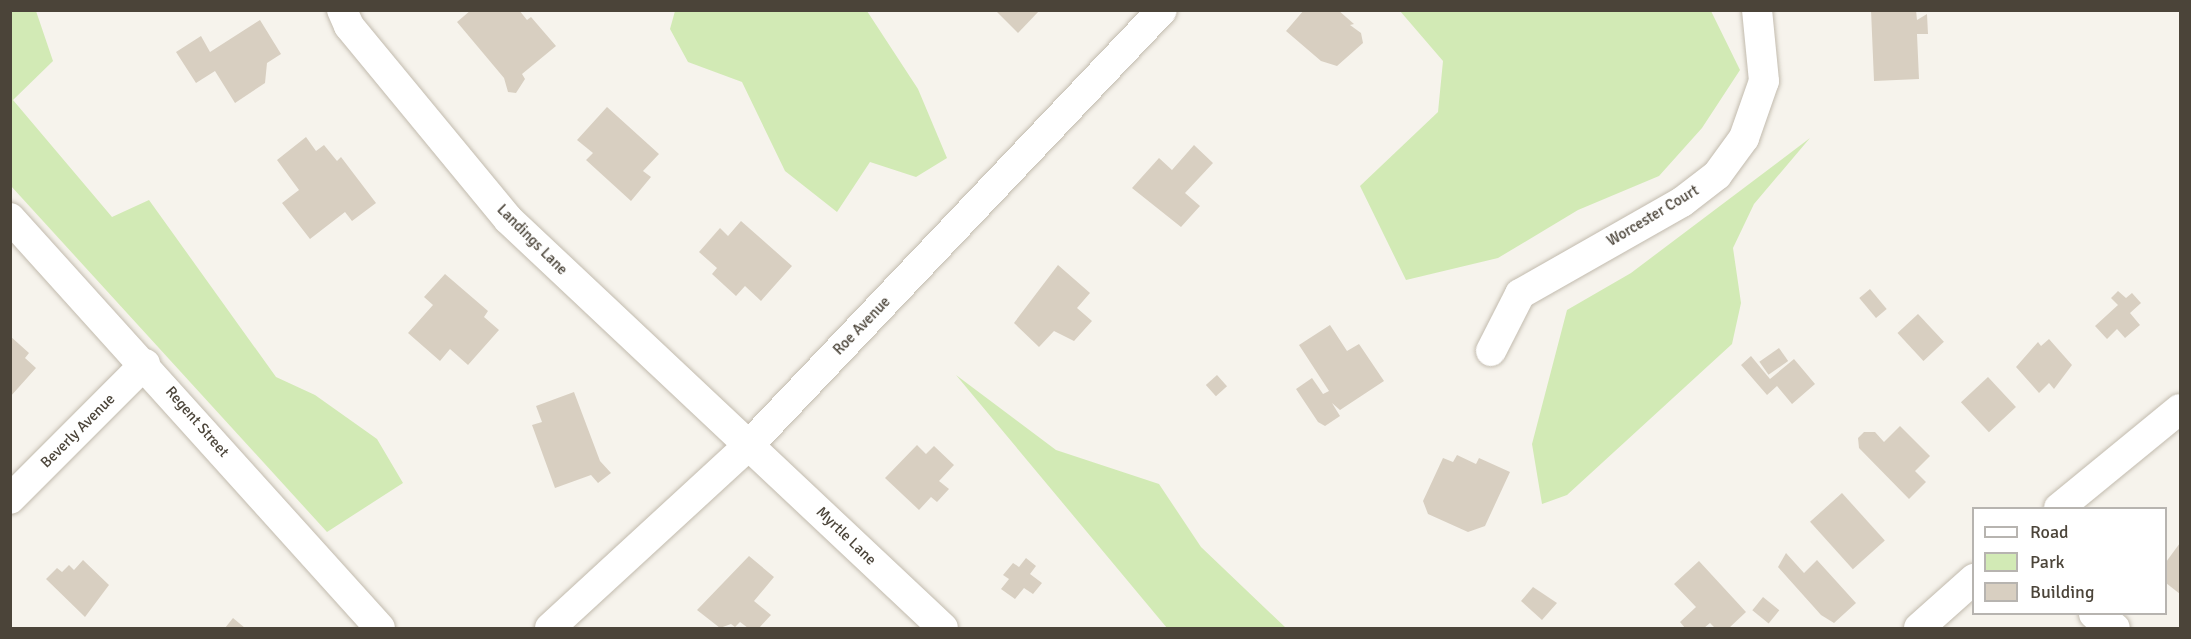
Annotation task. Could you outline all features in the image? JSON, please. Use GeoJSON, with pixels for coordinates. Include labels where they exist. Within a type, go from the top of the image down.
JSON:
{"type":"FeatureCollection","features":[{"type":"Feature","properties":{"kind":"street","name":"Landings Lane"},"geometry":{"type":"LineString","coordinates":[[342,10],[349,26],[508,219],[750,444]]}},
{"type":"Feature","properties":{"kind":"street","name":"Roe Avenue"},"geometry":{"type":"LineString","coordinates":[[550,628],[750,444],[1162,10]]}},
{"type":"Feature","properties":{"kind":"street","name":"Worcester Court"},"geometry":{"type":"LineString","coordinates":[[1491,351],[1520,294],[1682,202],[1717,175],[1744,138],[1764,81],[1757,10]]}},
{"type":"Feature","properties":{"kind":"street","name":"Regent Street"},"geometry":{"type":"LineString","coordinates":[[10,218],[145,364],[380,628]]}},
{"type":"Feature","properties":{"kind":"street","name":"Beverly Avenue"},"geometry":{"type":"LineString","coordinates":[[10,499],[145,364]]}},
{"type":"Feature","properties":{"kind":"street"},"geometry":{"type":"LineString","coordinates":[[2060,507],[2181,409]]}},
{"type":"Feature","properties":{"kind":"street","name":"Myrtle Lane"},"geometry":{"type":"LineString","coordinates":[[750,444],[943,628]]}},
{"type":"Feature","properties":{"kind":"street"},"geometry":{"type":"LineString","coordinates":[[1918,628],[1972,581]]}},
{"type":"Feature","properties":{"kind":"street"},"geometry":{"type":"LineString","coordinates":[[2096,615],[2115,628]]}},
{"type":"Feature","properties":{"kind":"green space"},"geometry":{"type":"Polygon","coordinates":[[[11,10],[36,11],[53,61],[13,100],[112,217],[149,200],[276,377],[315,395],[377,439],[403,483],[327,532],[11,186],[11,10]]]}},
{"type":"Feature","properties":{"kind":"green space"},"geometry":{"type":"Polygon","coordinates":[[[675,11],[867,11],[918,89],[947,158],[916,177],[870,162],[837,212],[785,171],[742,82],[688,62],[670,29],[675,11]]]}},
{"type":"Feature","properties":{"kind":"green space"},"geometry":{"type":"Polygon","coordinates":[[[1400,11],[1711,11],[1740,70],[1702,128],[1659,176],[1578,210],[1498,258],[1406,280],[1360,186],[1438,112],[1443,61],[1400,11]]]}},
{"type":"Feature","properties":{"kind":"green space"},"geometry":{"type":"Polygon","coordinates":[[[1810,138],[1754,204],[1733,248],[1741,303],[1732,344],[1567,495],[1542,504],[1532,444],[1567,310],[1631,273],[1810,138]]]}},
{"type":"Feature","properties":{"kind":"green space"},"geometry":{"type":"Polygon","coordinates":[[[956,375],[1056,450],[1159,484],[1201,547],[1286,628],[1167,628],[956,375]]]}},
{"type":"Feature","properties":{"kind":"building"},"geometry":{"type":"Polygon","coordinates":[[[471,10],[519,10],[527,20],[531,17],[556,46],[522,74],[525,79],[516,93],[508,92],[504,78],[457,22],[471,10]]]}},
{"type":"Feature","properties":{"kind":"building"},"geometry":{"type":"Polygon","coordinates":[[[995,10],[1040,10],[1018,33],[995,10]]]}},
{"type":"Feature","properties":{"kind":"building"},"geometry":{"type":"Polygon","coordinates":[[[1304,10],[1338,10],[1354,24],[1350,25],[1361,33],[1363,43],[1337,66],[1321,61],[1286,31],[1304,10]]]}},
{"type":"Feature","properties":{"kind":"building"},"geometry":{"type":"Polygon","coordinates":[[[1871,10],[1916,10],[1917,20],[1927,14],[1928,34],[1917,34],[1919,79],[1874,81],[1871,10]]]}},
{"type":"Feature","properties":{"kind":"building"},"geometry":{"type":"Polygon","coordinates":[[[260,20],[281,54],[267,63],[265,83],[235,103],[215,71],[196,83],[176,52],[201,36],[210,52],[260,20]]]}},
{"type":"Feature","properties":{"kind":"building"},"geometry":{"type":"Polygon","coordinates":[[[607,107],[659,154],[643,171],[651,177],[631,201],[586,160],[593,153],[577,140],[607,107]]]}},
{"type":"Feature","properties":{"kind":"building"},"geometry":{"type":"Polygon","coordinates":[[[306,137],[316,151],[324,145],[337,161],[341,157],[376,203],[352,221],[345,212],[310,239],[282,203],[299,190],[277,160],[306,137]]]}},
{"type":"Feature","properties":{"kind":"building"},"geometry":{"type":"Polygon","coordinates":[[[1194,145],[1213,163],[1185,193],[1200,206],[1181,227],[1132,188],[1159,158],[1172,170],[1194,145]]]}},
{"type":"Feature","properties":{"kind":"building"},"geometry":{"type":"Polygon","coordinates":[[[741,221],[792,266],[761,301],[745,286],[736,296],[712,274],[717,268],[699,252],[720,228],[728,236],[741,221]]]}},
{"type":"Feature","properties":{"kind":"building"},"geometry":{"type":"Polygon","coordinates":[[[1058,265],[1090,293],[1077,308],[1092,321],[1074,341],[1054,331],[1039,347],[1014,323],[1058,265]]]}},
{"type":"Feature","properties":{"kind":"building"},"geometry":{"type":"Polygon","coordinates":[[[445,274],[488,311],[484,317],[499,330],[468,365],[450,349],[440,361],[408,333],[433,305],[424,297],[445,274]]]}},
{"type":"Feature","properties":{"kind":"building"},"geometry":{"type":"Polygon","coordinates":[[[1870,289],[1887,309],[1876,318],[1859,298],[1870,289]]]}},
{"type":"Feature","properties":{"kind":"building"},"geometry":{"type":"Polygon","coordinates":[[[2118,291],[2126,298],[2132,293],[2141,303],[2130,313],[2140,325],[2125,338],[2117,329],[2107,339],[2095,326],[2118,305],[2111,298],[2118,291]]]}},
{"type":"Feature","properties":{"kind":"building"},"geometry":{"type":"Polygon","coordinates":[[[1918,314],[1944,342],[1923,361],[1898,333],[1918,314]]]}},
{"type":"Feature","properties":{"kind":"building"},"geometry":{"type":"Polygon","coordinates":[[[1330,325],[1347,351],[1359,344],[1384,381],[1340,410],[1332,403],[1340,416],[1325,426],[1318,422],[1296,389],[1312,378],[1323,394],[1329,391],[1299,345],[1330,325]]]}},
{"type":"Feature","properties":{"kind":"building"},"geometry":{"type":"Polygon","coordinates":[[[10,336],[29,353],[25,358],[36,368],[10,397],[10,336]]]}},
{"type":"Feature","properties":{"kind":"building"},"geometry":{"type":"Polygon","coordinates":[[[2049,339],[2072,365],[2054,389],[2049,383],[2039,393],[2016,367],[2038,342],[2041,346],[2049,339]]]}},
{"type":"Feature","properties":{"kind":"building"},"geometry":{"type":"Polygon","coordinates":[[[1779,348],[1788,361],[1769,375],[1759,362],[1779,348]]]}},
{"type":"Feature","properties":{"kind":"building"},"geometry":{"type":"Polygon","coordinates":[[[1751,356],[1770,379],[1794,359],[1815,384],[1792,404],[1777,386],[1767,395],[1741,365],[1751,356]]]}},
{"type":"Feature","properties":{"kind":"building"},"geometry":{"type":"Polygon","coordinates":[[[1217,375],[1227,386],[1216,396],[1206,385],[1217,375]]]}},
{"type":"Feature","properties":{"kind":"building"},"geometry":{"type":"Polygon","coordinates":[[[1988,377],[2016,407],[1989,432],[1961,402],[1988,377]]]}},
{"type":"Feature","properties":{"kind":"building"},"geometry":{"type":"Polygon","coordinates":[[[574,392],[600,461],[611,473],[598,483],[591,475],[555,488],[532,425],[542,422],[536,406],[574,392]]]}},
{"type":"Feature","properties":{"kind":"building"},"geometry":{"type":"Polygon","coordinates":[[[1900,426],[1930,456],[1915,471],[1926,482],[1909,499],[1859,448],[1858,438],[1864,432],[1875,432],[1884,442],[1900,426]]]}},
{"type":"Feature","properties":{"kind":"building"},"geometry":{"type":"Polygon","coordinates":[[[917,445],[926,454],[934,446],[954,465],[939,481],[949,489],[937,502],[931,497],[919,510],[885,478],[917,445]]]}},
{"type":"Feature","properties":{"kind":"building"},"geometry":{"type":"Polygon","coordinates":[[[1457,455],[1476,464],[1479,458],[1510,472],[1485,526],[1468,532],[1428,514],[1423,501],[1443,458],[1453,462],[1457,455]]]}},
{"type":"Feature","properties":{"kind":"building"},"geometry":{"type":"Polygon","coordinates":[[[1842,493],[1885,541],[1853,569],[1810,522],[1842,493]]]}},
{"type":"Feature","properties":{"kind":"building"},"geometry":{"type":"Polygon","coordinates":[[[2180,543],[2180,594],[2167,584],[2167,561],[2180,543]]]}},
{"type":"Feature","properties":{"kind":"building"},"geometry":{"type":"Polygon","coordinates":[[[1786,553],[1804,573],[1817,560],[1856,603],[1834,623],[1821,615],[1778,567],[1786,553]]]}},
{"type":"Feature","properties":{"kind":"building"},"geometry":{"type":"Polygon","coordinates":[[[749,556],[774,577],[754,601],[771,615],[759,628],[748,628],[740,622],[735,627],[731,624],[720,628],[697,610],[749,556]]]}},
{"type":"Feature","properties":{"kind":"building"},"geometry":{"type":"Polygon","coordinates":[[[1026,558],[1036,566],[1030,574],[1042,583],[1033,594],[1024,588],[1015,599],[1001,589],[1009,579],[1003,575],[1013,563],[1019,567],[1026,558]]]}},
{"type":"Feature","properties":{"kind":"building"},"geometry":{"type":"Polygon","coordinates":[[[83,560],[109,585],[85,617],[46,579],[57,568],[62,572],[69,565],[74,570],[83,560]]]}},
{"type":"Feature","properties":{"kind":"building"},"geometry":{"type":"Polygon","coordinates":[[[1699,561],[1746,612],[1729,628],[1715,628],[1710,623],[1704,628],[1685,628],[1680,622],[1696,607],[1674,584],[1699,561]]]}},
{"type":"Feature","properties":{"kind":"building"},"geometry":{"type":"Polygon","coordinates":[[[1533,587],[1557,603],[1542,620],[1521,601],[1533,587]]]}},
{"type":"Feature","properties":{"kind":"building"},"geometry":{"type":"Polygon","coordinates":[[[1763,597],[1779,610],[1769,623],[1752,610],[1763,597]]]}},
{"type":"Feature","properties":{"kind":"building"},"geometry":{"type":"Polygon","coordinates":[[[233,618],[245,628],[225,628],[233,618]]]}}]}
